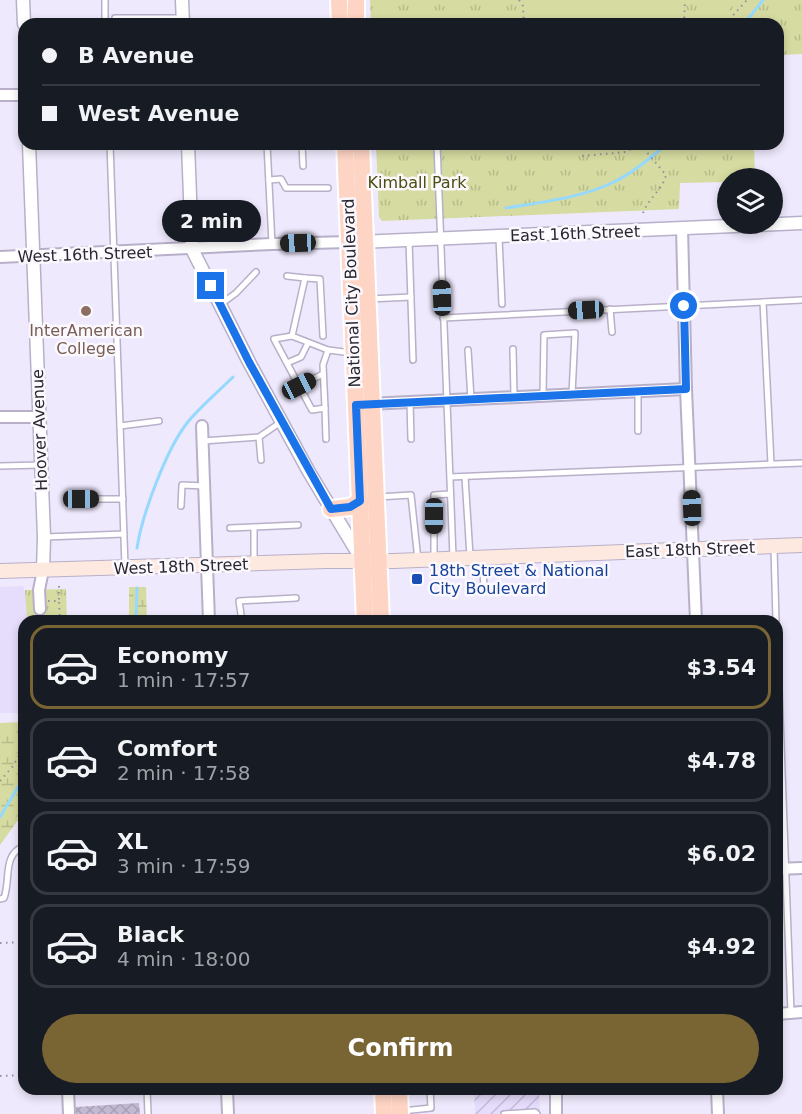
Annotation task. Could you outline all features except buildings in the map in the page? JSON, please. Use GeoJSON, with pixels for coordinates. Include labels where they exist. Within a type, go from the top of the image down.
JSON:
{"type":"FeatureCollection","features":[{"type":"Feature","properties":{"kind":"main road"},"geometry":{"type":"LineString","coordinates":[[339,0],[340,18]]}},
{"type":"Feature","properties":{"kind":"main road"},"geometry":{"type":"LineString","coordinates":[[356,0],[357,18]]}},
{"type":"Feature","properties":{"kind":"main road","name":"National City Boulevard"},"geometry":{"type":"LineString","coordinates":[[346,150],[357,242],[368,298],[364,405],[376,615]]}},
{"type":"Feature","properties":{"kind":"main road","name":"National City Boulevard"},"geometry":{"type":"LineString","coordinates":[[361,150],[353,353],[364,405]]}},
{"type":"Feature","properties":{"kind":"main road"},"geometry":{"type":"LineString","coordinates":[[331,509],[350,507],[368,499]]}},
{"type":"Feature","properties":{"kind":"main road","name":"East 18th Street"},"geometry":{"type":"LineString","coordinates":[[371,561],[802,545]]}},
{"type":"Feature","properties":{"kind":"main road","name":"West 18th Street"},"geometry":{"type":"LineString","coordinates":[[0,571],[371,561]]}},
{"type":"Feature","properties":{"kind":"main road"},"geometry":{"type":"LineString","coordinates":[[386,1095],[394,1113]]}},
{"type":"Feature","properties":{"kind":"main road"},"geometry":{"type":"LineString","coordinates":[[394,1113],[398,1095]]}},
{"type":"Feature","properties":{"kind":"street"},"geometry":{"type":"LineString","coordinates":[[23,0],[24,18]]}},
{"type":"Feature","properties":{"kind":"street"},"geometry":{"type":"LineString","coordinates":[[182,0],[183,18]]}},
{"type":"Feature","properties":{"kind":"street"},"geometry":{"type":"LineString","coordinates":[[0,95],[18,94]]}},
{"type":"Feature","properties":{"kind":"street","name":"Hoover Avenue"},"geometry":{"type":"LineString","coordinates":[[29,150],[44,537],[40,605]]}},
{"type":"Feature","properties":{"kind":"street"},"geometry":{"type":"LineString","coordinates":[[188,150],[192,249],[281,422],[331,509],[371,561]]}},
{"type":"Feature","properties":{"kind":"street","name":"East 16th Street"},"geometry":{"type":"LineString","coordinates":[[357,242],[802,223]]}},
{"type":"Feature","properties":{"kind":"street"},"geometry":{"type":"LineString","coordinates":[[682,228],[696,615]]}},
{"type":"Feature","properties":{"kind":"street","name":"West 16th Street"},"geometry":{"type":"LineString","coordinates":[[0,257],[357,242]]}},
{"type":"Feature","properties":{"kind":"street"},"geometry":{"type":"LineString","coordinates":[[364,405],[686,389]]}},
{"type":"Feature","properties":{"kind":"street"},"geometry":{"type":"LineString","coordinates":[[0,417],[38,417]]}},
{"type":"Feature","properties":{"kind":"street"},"geometry":{"type":"LineString","coordinates":[[202,426],[209,615]]}},
{"type":"Feature","properties":{"kind":"street"},"geometry":{"type":"LineString","coordinates":[[783,869],[802,868]]}},
{"type":"Feature","properties":{"kind":"street"},"geometry":{"type":"LineString","coordinates":[[68,1095],[69,1114]]}},
{"type":"Feature","properties":{"kind":"street"},"geometry":{"type":"LineString","coordinates":[[227,1095],[228,1114]]}},
{"type":"Feature","properties":{"kind":"street"},"geometry":{"type":"LineString","coordinates":[[556,1095],[556,1114]]}},
{"type":"Feature","properties":{"kind":"street"},"geometry":{"type":"LineString","coordinates":[[717,1095],[718,1114]]}},
{"type":"Feature","properties":{"kind":"lane"},"geometry":{"type":"LineString","coordinates":[[105,0],[105,18]]}},
{"type":"Feature","properties":{"kind":"lane"},"geometry":{"type":"LineString","coordinates":[[110,150],[125,568]]}},
{"type":"Feature","properties":{"kind":"lane"},"geometry":{"type":"LineString","coordinates":[[267,150],[272,244]]}},
{"type":"Feature","properties":{"kind":"lane"},"geometry":{"type":"LineString","coordinates":[[302,150],[303,166]]}},
{"type":"Feature","properties":{"kind":"lane"},"geometry":{"type":"LineString","coordinates":[[437,150],[453,559]]}},
{"type":"Feature","properties":{"kind":"lane"},"geometry":{"type":"LineString","coordinates":[[269,180],[281,179],[286,188],[328,188]]}},
{"type":"Feature","properties":{"kind":"lane"},"geometry":{"type":"LineString","coordinates":[[499,236],[502,304]]}},
{"type":"Feature","properties":{"kind":"lane"},"geometry":{"type":"LineString","coordinates":[[408,240],[413,360]]}},
{"type":"Feature","properties":{"kind":"lane"},"geometry":{"type":"LineString","coordinates":[[220,304],[236,293],[256,272]]}},
{"type":"Feature","properties":{"kind":"lane"},"geometry":{"type":"LineString","coordinates":[[287,276],[320,279],[323,336]]}},
{"type":"Feature","properties":{"kind":"lane"},"geometry":{"type":"LineString","coordinates":[[292,336],[304,278]]}},
{"type":"Feature","properties":{"kind":"lane"},"geometry":{"type":"LineString","coordinates":[[368,298],[411,297]]}},
{"type":"Feature","properties":{"kind":"lane"},"geometry":{"type":"LineString","coordinates":[[443,318],[802,300]]}},
{"type":"Feature","properties":{"kind":"lane"},"geometry":{"type":"LineString","coordinates":[[763,302],[771,464]]}},
{"type":"Feature","properties":{"kind":"lane"},"geometry":{"type":"LineString","coordinates":[[610,309],[612,332]]}},
{"type":"Feature","properties":{"kind":"lane"},"geometry":{"type":"LineString","coordinates":[[543,395],[544,335],[574,333],[572,394]]}},
{"type":"Feature","properties":{"kind":"lane"},"geometry":{"type":"LineString","coordinates":[[325,408],[312,410],[274,339],[292,336],[328,350],[353,353]]}},
{"type":"Feature","properties":{"kind":"lane"},"geometry":{"type":"LineString","coordinates":[[287,363],[301,357],[308,343]]}},
{"type":"Feature","properties":{"kind":"lane"},"geometry":{"type":"LineString","coordinates":[[513,349],[514,396]]}},
{"type":"Feature","properties":{"kind":"lane"},"geometry":{"type":"LineString","coordinates":[[326,439],[323,365],[328,350]]}},
{"type":"Feature","properties":{"kind":"lane"},"geometry":{"type":"LineString","coordinates":[[468,350],[471,399]]}},
{"type":"Feature","properties":{"kind":"lane"},"geometry":{"type":"LineString","coordinates":[[299,386],[323,374]]}},
{"type":"Feature","properties":{"kind":"lane"},"geometry":{"type":"LineString","coordinates":[[638,391],[638,431]]}},
{"type":"Feature","properties":{"kind":"lane"},"geometry":{"type":"LineString","coordinates":[[410,402],[411,439]]}},
{"type":"Feature","properties":{"kind":"lane"},"geometry":{"type":"LineString","coordinates":[[120,426],[159,421]]}},
{"type":"Feature","properties":{"kind":"lane"},"geometry":{"type":"LineString","coordinates":[[203,441],[259,437],[281,422]]}},
{"type":"Feature","properties":{"kind":"lane"},"geometry":{"type":"LineString","coordinates":[[259,437],[261,460]]}},
{"type":"Feature","properties":{"kind":"lane"},"geometry":{"type":"LineString","coordinates":[[450,477],[802,463]]}},
{"type":"Feature","properties":{"kind":"lane"},"geometry":{"type":"LineString","coordinates":[[0,466],[41,465]]}},
{"type":"Feature","properties":{"kind":"lane"},"geometry":{"type":"LineString","coordinates":[[465,477],[476,558],[484,586]]}},
{"type":"Feature","properties":{"kind":"lane"},"geometry":{"type":"LineString","coordinates":[[181,506],[182,485],[205,486]]}},
{"type":"Feature","properties":{"kind":"lane"},"geometry":{"type":"LineString","coordinates":[[434,559],[434,495],[450,494]]}},
{"type":"Feature","properties":{"kind":"lane"},"geometry":{"type":"LineString","coordinates":[[368,499],[411,495],[418,560]]}},
{"type":"Feature","properties":{"kind":"lane"},"geometry":{"type":"LineString","coordinates":[[81,499],[123,499]]}},
{"type":"Feature","properties":{"kind":"lane"},"geometry":{"type":"LineString","coordinates":[[231,528],[298,525]]}},
{"type":"Feature","properties":{"kind":"lane"},"geometry":{"type":"LineString","coordinates":[[254,526],[254,564]]}},
{"type":"Feature","properties":{"kind":"lane"},"geometry":{"type":"LineString","coordinates":[[44,537],[124,534]]}},
{"type":"Feature","properties":{"kind":"lane"},"geometry":{"type":"LineString","coordinates":[[774,546],[777,615]]}},
{"type":"Feature","properties":{"kind":"lane"},"geometry":{"type":"LineString","coordinates":[[241,615],[239,601],[296,598]]}},
{"type":"Feature","properties":{"kind":"lane"},"geometry":{"type":"LineString","coordinates":[[0,899],[4,898],[6,891],[8,863],[12,855],[18,850]]}},
{"type":"Feature","properties":{"kind":"lane"},"geometry":{"type":"LineString","coordinates":[[783,888],[796,1013]]}},
{"type":"Feature","properties":{"kind":"lane"},"geometry":{"type":"LineString","coordinates":[[147,1095],[148,1114]]}},
{"type":"Feature","properties":{"kind":"lane"},"geometry":{"type":"LineString","coordinates":[[394,1113],[431,1108],[430,1095]]}},
{"type":"Feature","properties":{"kind":"lane"},"geometry":{"type":"LineString","coordinates":[[504,1114],[535,1112],[537,1114]]}},
{"type":"Feature","properties":{"kind":"path"},"geometry":{"type":"LineString","coordinates":[[519,0],[523,6],[524,18]]}},
{"type":"Feature","properties":{"kind":"path"},"geometry":{"type":"LineString","coordinates":[[684,18],[685,0]]}},
{"type":"Feature","properties":{"kind":"path"},"geometry":{"type":"LineString","coordinates":[[730,18],[747,0]]}},
{"type":"Feature","properties":{"kind":"path"},"geometry":{"type":"LineString","coordinates":[[582,156],[630,150]]}},
{"type":"Feature","properties":{"kind":"path"},"geometry":{"type":"LineString","coordinates":[[643,213],[646,205],[664,182],[666,175],[646,150]]}},
{"type":"Feature","properties":{"kind":"path"},"geometry":{"type":"LineString","coordinates":[[59,586],[60,615]]}},
{"type":"Feature","properties":{"kind":"path"},"geometry":{"type":"LineString","coordinates":[[40,605],[59,601]]}},
{"type":"Feature","properties":{"kind":"path"},"geometry":{"type":"LineString","coordinates":[[0,781],[18,758]]}},
{"type":"Feature","properties":{"kind":"path"},"geometry":{"type":"LineString","coordinates":[[0,943],[18,942]]}},
{"type":"Feature","properties":{"kind":"path"},"geometry":{"type":"LineString","coordinates":[[0,1076],[18,1075]]}},
{"type":"Feature","properties":{"kind":"shaded area"},"geometry":{"type":"Polygon","coordinates":[[[23,586],[26,597],[27,615],[18,615],[18,713],[0,713],[0,587],[23,586]]]}},
{"type":"Feature","properties":{"kind":"shaded area"},"geometry":{"type":"Polygon","coordinates":[[[474,1095],[539,1095],[540,1114],[475,1114],[474,1095]]]}},
{"type":"Feature","properties":{"kind":"green space"},"geometry":{"type":"Polygon","coordinates":[[[370,0],[802,0],[802,54],[784,55],[784,18],[371,18],[370,0]]]}},
{"type":"Feature","properties":{"kind":"green space"},"geometry":{"type":"Polygon","coordinates":[[[527,0],[675,0],[674,18],[526,18],[527,0]]]}},
{"type":"Feature","properties":{"kind":"green space"},"geometry":{"type":"Polygon","coordinates":[[[711,0],[737,0],[722,18],[698,18],[701,8],[711,0]]]}},
{"type":"Feature","properties":{"kind":"green space","name":"Kimball Park"},"geometry":{"type":"Polygon","coordinates":[[[376,150],[754,150],[755,168],[717,168],[717,182],[680,183],[679,209],[382,221],[379,217],[376,150]]]}},
{"type":"Feature","properties":{"kind":"green space"},"geometry":{"type":"Polygon","coordinates":[[[129,587],[146,587],[147,615],[129,615],[129,587]]]}},
{"type":"Feature","properties":{"kind":"green space"},"geometry":{"type":"Polygon","coordinates":[[[66,589],[67,615],[27,615],[25,590],[66,589]]]}},
{"type":"Feature","properties":{"kind":"green space"},"geometry":{"type":"Polygon","coordinates":[[[18,722],[18,820],[0,845],[0,723],[18,722]]]}},
{"type":"Feature","properties":{"kind":"waterway"},"geometry":{"type":"LineString","coordinates":[[749,18],[763,0]]}},
{"type":"Feature","properties":{"kind":"waterway"},"geometry":{"type":"LineString","coordinates":[[506,208],[588,192],[628,174],[660,150]]}},
{"type":"Feature","properties":{"kind":"waterway"},"geometry":{"type":"LineString","coordinates":[[137,548],[156,483],[171,449],[187,423],[233,377]]}},
{"type":"Feature","properties":{"kind":"waterway"},"geometry":{"type":"LineString","coordinates":[[136,615],[137,588]]}},
{"type":"Feature","properties":{"kind":"waterway"},"geometry":{"type":"LineString","coordinates":[[0,817],[18,787]]}},
{"type":"Feature","properties":{"kind":"place","name":"InterAmerican College"},"geometry":{"type":"Point","coordinates":[86,311]}},
{"type":"Feature","properties":{"kind":"place","name":"18th Street & National City Boulevard"},"geometry":{"type":"Point","coordinates":[417,579]}},
{"type":"Feature","properties":{"kind":"route"},"geometry":{"type":"LineString","coordinates":[[211,286],[249,362],[331,509],[343,509],[360,501],[356,405],[686,389],[684,306]]}}]}
